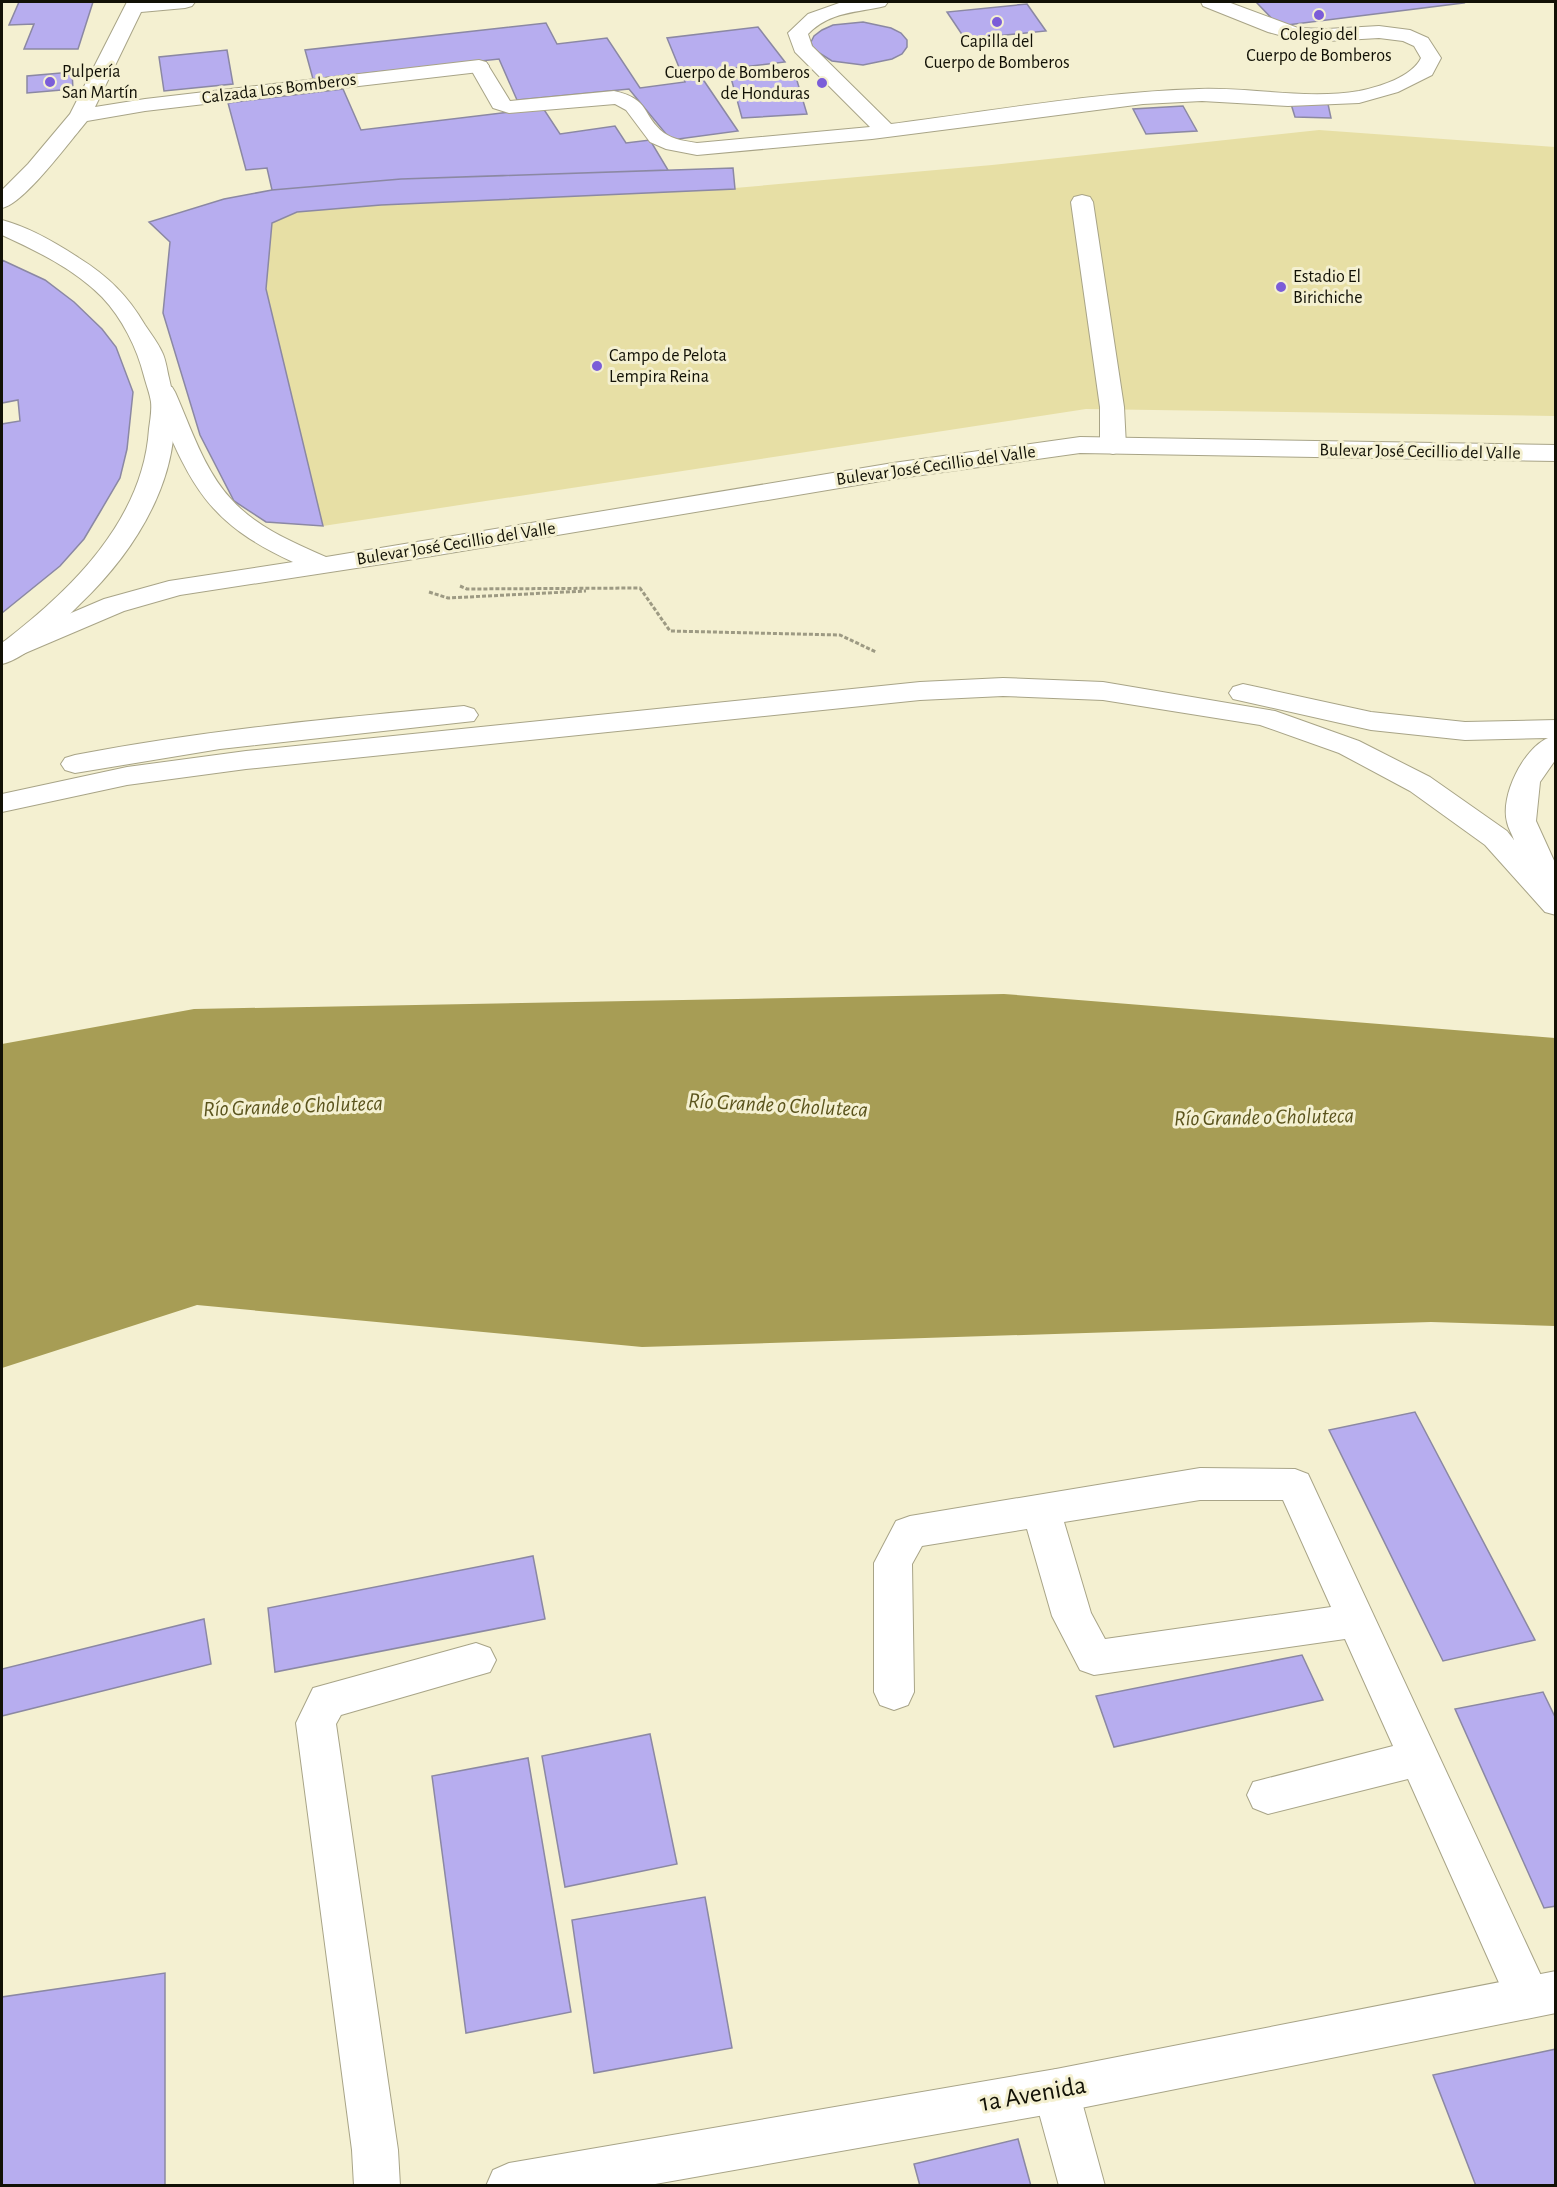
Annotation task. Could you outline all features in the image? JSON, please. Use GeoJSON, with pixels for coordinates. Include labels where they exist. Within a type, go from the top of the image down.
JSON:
{"type":"FeatureCollection","features":[{"type":"Feature","properties":{"kind":"main road"},"geometry":{"type":"LineString","coordinates":[[2,202],[36,169],[80,116],[136,4],[185,2]]}},
{"type":"Feature","properties":{"kind":"main road"},"geometry":{"type":"LineString","coordinates":[[878,2],[843,6],[809,20],[798,33],[801,48],[886,131],[1143,98],[1202,95],[1288,100],[1359,97],[1391,88],[1425,71],[1431,58],[1422,42],[1407,35],[1386,32],[1329,37],[1298,34],[1210,2]]}},
{"type":"Feature","properties":{"kind":"main road","name":"Calzada Los Bomberos"},"geometry":{"type":"LineString","coordinates":[[80,116],[145,105],[479,66],[500,104],[509,107],[624,98],[631,102],[654,135],[676,146],[697,149],[742,147],[886,131]]}},
{"type":"Feature","properties":{"kind":"main road"},"geometry":{"type":"LineString","coordinates":[[1082,202],[1112,407],[1113,446]]}},
{"type":"Feature","properties":{"kind":"main road"},"geometry":{"type":"LineString","coordinates":[[2,227],[75,265],[119,302],[148,344],[163,392],[193,460],[213,494],[241,521],[274,543],[323,565]]}},
{"type":"Feature","properties":{"kind":"main road"},"geometry":{"type":"LineString","coordinates":[[7,652],[53,615],[87,582],[114,549],[136,516],[151,483],[161,452],[165,421],[163,392]]}},
{"type":"Feature","properties":{"kind":"main road","name":"Bulevar José Cecillio del Valle"},"geometry":{"type":"LineString","coordinates":[[7,652],[114,605],[178,587],[402,553],[893,471],[1080,446],[1556,453]]}},
{"type":"Feature","properties":{"kind":"main road"},"geometry":{"type":"LineString","coordinates":[[2,780],[126,753],[247,736],[916,671],[1005,667],[1108,670],[1277,699],[1371,721],[1465,731],[1556,729]]}},
{"type":"Feature","properties":{"kind":"main road"},"geometry":{"type":"LineString","coordinates":[[2,803],[127,776],[246,760],[920,692],[1003,687],[1103,691],[1264,717],[1349,747],[1420,784],[1496,838],[1556,905]]}},
{"type":"Feature","properties":{"kind":"main road"},"geometry":{"type":"LineString","coordinates":[[1556,745],[1544,753],[1526,782],[1521,821],[1556,897]]}},
{"type":"Feature","properties":{"kind":"main road"},"geometry":{"type":"LineString","coordinates":[[894,1692],[893,1563],[910,1532],[1200,1484],[1295,1485],[1419,1758],[1541,1995]]}},
{"type":"Feature","properties":{"kind":"main road"},"geometry":{"type":"LineString","coordinates":[[1041,1511],[1072,1616],[1094,1658],[1356,1620]]}},
{"type":"Feature","properties":{"kind":"main road"},"geometry":{"type":"LineString","coordinates":[[377,2186],[375,2150],[316,1723],[327,1701],[476,1660]]}},
{"type":"Feature","properties":{"kind":"main road"},"geometry":{"type":"LineString","coordinates":[[1268,1795],[1419,1758]]}},
{"type":"Feature","properties":{"kind":"main road","name":"1a Avenida"},"geometry":{"type":"LineString","coordinates":[[509,2186],[1056,2091],[1541,1995]]}},
{"type":"Feature","properties":{"kind":"main road"},"geometry":{"type":"LineString","coordinates":[[1056,2091],[1082,2186]]}},
{"type":"Feature","properties":{"kind":"path"},"geometry":{"type":"LineString","coordinates":[[402,553],[466,590],[640,588]]}},
{"type":"Feature","properties":{"kind":"path"},"geometry":{"type":"LineString","coordinates":[[427,591],[448,598],[640,588]]}},
{"type":"Feature","properties":{"kind":"path"},"geometry":{"type":"LineString","coordinates":[[640,588],[670,631],[840,635],[916,671]]}},
{"type":"Feature","properties":{"kind":"shaded area","name":"Campo de Pelota Lempira Reina"},"geometry":{"type":"Polygon","coordinates":[[[1319,130],[1555,147],[1555,416],[1086,409],[323,526],[266,522],[234,501],[200,435],[163,313],[170,242],[149,222],[224,199],[272,190],[401,179],[733,168],[735,188],[992,165],[1319,130]]]}},
{"type":"Feature","properties":{"kind":"water","name":"Río Grande o Choluteca"},"geometry":{"type":"Polygon","coordinates":[[[1004,994],[1555,1038],[1555,1326],[1431,1322],[642,1347],[197,1305],[2,1368],[2,1044],[194,1009],[1004,994]]]}},
{"type":"Feature","properties":{"kind":"building"},"geometry":{"type":"Polygon","coordinates":[[[19,2],[93,2],[78,49],[24,49],[34,24],[9,25],[19,2]]]}},
{"type":"Feature","properties":{"kind":"building","name":"Colegio del Cuerpo de Bomberos"},"geometry":{"type":"Polygon","coordinates":[[[1256,2],[1461,2],[1463,3],[1279,26],[1256,2]]]}},
{"type":"Feature","properties":{"kind":"building","name":"Capilla del Cuerpo de Bomberos"},"geometry":{"type":"Polygon","coordinates":[[[1027,4],[1046,31],[965,39],[947,12],[1027,4]]]}},
{"type":"Feature","properties":{"kind":"building"},"geometry":{"type":"Polygon","coordinates":[[[863,22],[891,28],[901,33],[907,40],[907,47],[902,54],[892,59],[863,65],[832,61],[813,49],[811,42],[814,36],[822,30],[833,25],[863,22]]]}},
{"type":"Feature","properties":{"kind":"building"},"geometry":{"type":"Polygon","coordinates":[[[546,23],[557,44],[607,38],[640,88],[685,82],[667,38],[758,27],[785,62],[698,72],[738,131],[671,140],[629,89],[517,100],[499,59],[313,79],[305,50],[546,23]]]}},
{"type":"Feature","properties":{"kind":"building"},"geometry":{"type":"Polygon","coordinates":[[[227,50],[233,84],[164,91],[159,57],[227,50]]]}},
{"type":"Feature","properties":{"kind":"building","name":"Pulpería San Martín"},"geometry":{"type":"Polygon","coordinates":[[[72,72],[73,89],[27,93],[27,76],[72,72]]]}},
{"type":"Feature","properties":{"kind":"building"},"geometry":{"type":"Polygon","coordinates":[[[795,74],[807,114],[742,118],[731,78],[795,74]]]}},
{"type":"Feature","properties":{"kind":"building"},"geometry":{"type":"Polygon","coordinates":[[[343,89],[361,130],[543,108],[560,134],[615,126],[626,143],[650,140],[668,170],[401,179],[272,190],[267,168],[246,170],[228,103],[343,89]]]}},
{"type":"Feature","properties":{"kind":"building"},"geometry":{"type":"Polygon","coordinates":[[[1291,104],[1328,104],[1331,118],[1295,117],[1291,104]]]}},
{"type":"Feature","properties":{"kind":"building"},"geometry":{"type":"Polygon","coordinates":[[[1183,106],[1197,131],[1146,134],[1133,109],[1183,106]]]}},
{"type":"Feature","properties":{"kind":"building"},"geometry":{"type":"Polygon","coordinates":[[[733,168],[735,189],[381,205],[297,212],[272,223],[266,289],[323,526],[266,522],[234,501],[200,435],[163,313],[170,242],[149,222],[224,199],[272,190],[401,179],[733,168]]]}},
{"type":"Feature","properties":{"kind":"building"},"geometry":{"type":"Polygon","coordinates":[[[2,260],[45,280],[74,302],[102,329],[116,347],[133,392],[127,449],[120,478],[84,539],[60,566],[2,613],[2,424],[20,421],[18,400],[2,403],[2,260]]]}},
{"type":"Feature","properties":{"kind":"building"},"geometry":{"type":"Polygon","coordinates":[[[1415,1412],[1535,1640],[1443,1661],[1329,1430],[1415,1412]]]}},
{"type":"Feature","properties":{"kind":"building"},"geometry":{"type":"Polygon","coordinates":[[[533,1556],[545,1619],[275,1672],[268,1608],[533,1556]]]}},
{"type":"Feature","properties":{"kind":"building"},"geometry":{"type":"Polygon","coordinates":[[[204,1619],[211,1664],[2,1716],[2,1669],[204,1619]]]}},
{"type":"Feature","properties":{"kind":"building"},"geometry":{"type":"Polygon","coordinates":[[[1302,1655],[1323,1700],[1114,1747],[1096,1696],[1302,1655]]]}},
{"type":"Feature","properties":{"kind":"building"},"geometry":{"type":"Polygon","coordinates":[[[1543,1692],[1556,1719],[1556,1906],[1544,1908],[1455,1709],[1543,1692]]]}},
{"type":"Feature","properties":{"kind":"building"},"geometry":{"type":"Polygon","coordinates":[[[650,1734],[677,1864],[565,1887],[542,1756],[650,1734]]]}},
{"type":"Feature","properties":{"kind":"building"},"geometry":{"type":"Polygon","coordinates":[[[528,1758],[571,2012],[466,2033],[432,1776],[528,1758]]]}},
{"type":"Feature","properties":{"kind":"building"},"geometry":{"type":"Polygon","coordinates":[[[705,1897],[732,2048],[594,2073],[572,1920],[705,1897]]]}},
{"type":"Feature","properties":{"kind":"building"},"geometry":{"type":"Polygon","coordinates":[[[165,1973],[165,2186],[2,2186],[2,1997],[165,1973]]]}},
{"type":"Feature","properties":{"kind":"building"},"geometry":{"type":"Polygon","coordinates":[[[1556,2049],[1556,2186],[1476,2186],[1433,2075],[1556,2049]]]}},
{"type":"Feature","properties":{"kind":"building"},"geometry":{"type":"Polygon","coordinates":[[[1018,2139],[1031,2186],[920,2186],[914,2164],[1018,2139]]]}},
{"type":"Feature","properties":{"kind":"place","name":"Colegio del Cuerpo de Bomberos"},"geometry":{"type":"Point","coordinates":[1319,15]}},
{"type":"Feature","properties":{"kind":"place","name":"Capilla del Cuerpo de Bomberos"},"geometry":{"type":"Point","coordinates":[997,22]}},
{"type":"Feature","properties":{"kind":"place","name":"Pulpería San Martín"},"geometry":{"type":"Point","coordinates":[50,82]}},
{"type":"Feature","properties":{"kind":"place","name":"Cuerpo de Bomberos de Honduras"},"geometry":{"type":"Point","coordinates":[822,83]}},
{"type":"Feature","properties":{"kind":"place","name":"Estadio El Birichiche"},"geometry":{"type":"Point","coordinates":[1281,287]}},
{"type":"Feature","properties":{"kind":"place","name":"Campo de Pelota Lempira Reina"},"geometry":{"type":"Point","coordinates":[597,366]}}]}
